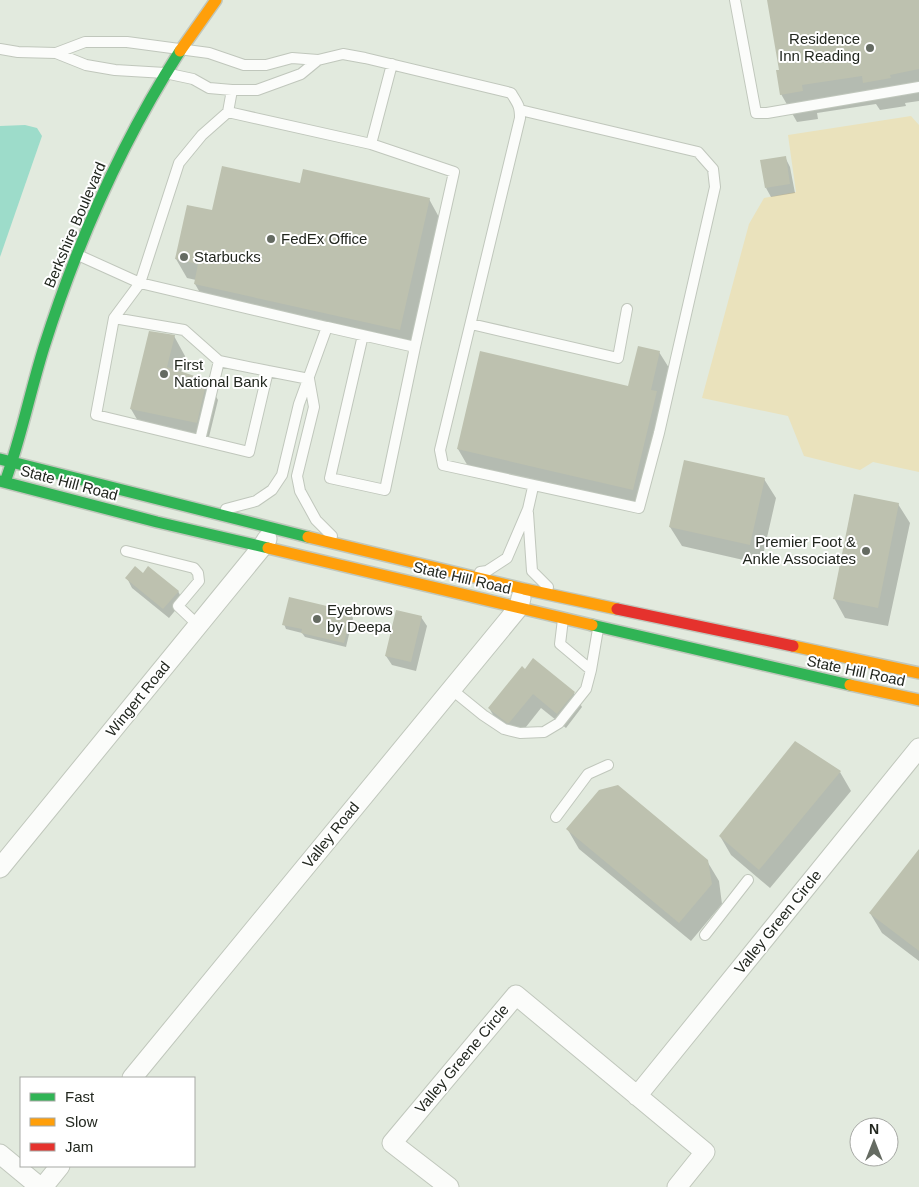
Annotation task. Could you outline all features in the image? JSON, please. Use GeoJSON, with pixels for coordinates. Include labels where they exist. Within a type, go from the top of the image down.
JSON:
{"type":"FeatureCollection","features":[{"type":"Feature","properties":{"kind":"main road","name":"Berkshire Boulevard"},"geometry":{"type":"LineString","coordinates":[[2,486],[13,462],[43,350],[77,254],[120,159],[166,73],[195,28],[216,0]]}},
{"type":"Feature","properties":{"kind":"main road","name":"State Hill Road"},"geometry":{"type":"LineString","coordinates":[[0,459],[273,529],[465,574],[564,618],[724,657],[919,700]]}},
{"type":"Feature","properties":{"kind":"main road","name":"State Hill Road"},"geometry":{"type":"LineString","coordinates":[[2,486],[262,547],[521,598],[556,595],[919,673]]}},
{"type":"Feature","properties":{"kind":"street","name":"Wingert Road"},"geometry":{"type":"LineString","coordinates":[[0,868],[262,547],[273,529]]}},
{"type":"Feature","properties":{"kind":"street","name":"Valley Road"},"geometry":{"type":"LineString","coordinates":[[133,1077],[451,690],[521,598]]}},
{"type":"Feature","properties":{"kind":"street","name":"Valley Green Circle"},"geometry":{"type":"LineString","coordinates":[[637,1096],[919,748]]}},
{"type":"Feature","properties":{"kind":"street","name":"Valley Greene Circle"},"geometry":{"type":"LineString","coordinates":[[449,1187],[392,1143],[516,995],[637,1096]]}},
{"type":"Feature","properties":{"kind":"street"},"geometry":{"type":"LineString","coordinates":[[637,1096],[704,1152],[677,1187]]}},
{"type":"Feature","properties":{"kind":"street"},"geometry":{"type":"LineString","coordinates":[[0,1154],[41,1187],[59,1167]]}},
{"type":"Feature","properties":{"kind":"lane"},"geometry":{"type":"LineString","coordinates":[[735,0],[756,113],[767,113],[919,87]]}},
{"type":"Feature","properties":{"kind":"lane"},"geometry":{"type":"LineString","coordinates":[[56,53],[85,42],[127,42],[209,53],[244,65],[266,65],[292,58],[318,60],[343,54],[511,93],[520,107],[520,110],[520,118],[440,450],[444,465],[640,508],[715,188],[713,169],[698,152],[520,110]]}},
{"type":"Feature","properties":{"kind":"lane"},"geometry":{"type":"LineString","coordinates":[[0,49],[18,52],[56,53],[86,65],[115,70],[166,73],[193,79],[209,88],[232,90],[257,90],[301,74],[318,60]]}},
{"type":"Feature","properties":{"kind":"lane"},"geometry":{"type":"LineString","coordinates":[[370,144],[392,64]]}},
{"type":"Feature","properties":{"kind":"lane"},"geometry":{"type":"LineString","coordinates":[[232,90],[228,112],[202,135],[179,163],[140,283],[114,318],[96,415],[249,452],[268,371]]}},
{"type":"Feature","properties":{"kind":"lane"},"geometry":{"type":"LineString","coordinates":[[228,112],[370,144],[454,172],[385,490],[330,478],[363,335]]}},
{"type":"Feature","properties":{"kind":"lane"},"geometry":{"type":"LineString","coordinates":[[77,254],[140,283],[415,347]]}},
{"type":"Feature","properties":{"kind":"lane"},"geometry":{"type":"LineString","coordinates":[[470,324],[618,358],[627,309]]}},
{"type":"Feature","properties":{"kind":"lane"},"geometry":{"type":"LineString","coordinates":[[114,318],[184,330],[219,361],[309,379]]}},
{"type":"Feature","properties":{"kind":"lane"},"geometry":{"type":"LineString","coordinates":[[211,512],[256,501],[272,490],[282,475],[299,404],[327,327]]}},
{"type":"Feature","properties":{"kind":"lane"},"geometry":{"type":"LineString","coordinates":[[200,440],[219,361]]}},
{"type":"Feature","properties":{"kind":"lane"},"geometry":{"type":"LineString","coordinates":[[309,379],[314,407],[297,476],[300,490],[316,520],[339,544]]}},
{"type":"Feature","properties":{"kind":"lane"},"geometry":{"type":"LineString","coordinates":[[465,574],[488,570],[507,558],[528,509],[533,487],[535,486]]}},
{"type":"Feature","properties":{"kind":"lane"},"geometry":{"type":"LineString","coordinates":[[528,509],[532,570],[556,595]]}},
{"type":"Feature","properties":{"kind":"lane"},"geometry":{"type":"LineString","coordinates":[[126,551],[194,568],[198,574],[199,581],[178,606],[198,625]]}},
{"type":"Feature","properties":{"kind":"lane"},"geometry":{"type":"LineString","coordinates":[[564,618],[560,644],[591,670]]}},
{"type":"Feature","properties":{"kind":"lane"},"geometry":{"type":"LineString","coordinates":[[451,690],[504,729],[520,734],[544,732],[559,723],[586,690],[599,626]]}},
{"type":"Feature","properties":{"kind":"lane"},"geometry":{"type":"LineString","coordinates":[[556,817],[588,774],[608,765]]}},
{"type":"Feature","properties":{"kind":"lane"},"geometry":{"type":"LineString","coordinates":[[705,935],[748,880]]}},
{"type":"Feature","properties":{"kind":"shaded area"},"geometry":{"type":"Polygon","coordinates":[[[911,116],[919,125],[919,472],[873,462],[860,470],[804,456],[788,416],[702,398],[749,224],[764,198],[796,192],[788,135],[911,116]]]}},
{"type":"Feature","properties":{"kind":"water"},"geometry":{"type":"Polygon","coordinates":[[[25,125],[37,128],[42,136],[0,257],[0,126],[25,125]]]}},
{"type":"Feature","properties":{"kind":"building","name":"Residence Inn Reading"},"geometry":{"type":"Polygon","coordinates":[[[767,0],[919,0],[919,69],[890,75],[891,78],[863,83],[862,76],[802,85],[803,91],[780,95],[776,70],[779,70],[767,0]]]}},
{"type":"Feature","properties":{"kind":"building"},"geometry":{"type":"Polygon","coordinates":[[[786,156],[790,184],[765,188],[760,160],[786,156]]]}},
{"type":"Feature","properties":{"kind":"building"},"geometry":{"type":"Polygon","coordinates":[[[222,166],[300,183],[303,169],[430,198],[400,330],[194,284],[198,264],[175,259],[187,205],[212,210],[222,166]]]}},
{"type":"Feature","properties":{"kind":"building","name":"First National Bank"},"geometry":{"type":"Polygon","coordinates":[[[149,331],[175,335],[167,367],[207,380],[197,423],[130,409],[149,331]]]}},
{"type":"Feature","properties":{"kind":"building"},"geometry":{"type":"Polygon","coordinates":[[[638,346],[660,351],[651,390],[657,391],[633,490],[457,449],[480,351],[628,386],[638,346]]]}},
{"type":"Feature","properties":{"kind":"building"},"geometry":{"type":"Polygon","coordinates":[[[684,460],[765,478],[750,545],[669,527],[684,460]]]}},
{"type":"Feature","properties":{"kind":"building","name":"Premier Foot & Ankle Associates"},"geometry":{"type":"Polygon","coordinates":[[[854,494],[899,503],[878,608],[833,599],[854,494]]]}},
{"type":"Feature","properties":{"kind":"building"},"geometry":{"type":"Polygon","coordinates":[[[135,566],[143,573],[148,566],[179,591],[163,609],[125,578],[135,566]]]}},
{"type":"Feature","properties":{"kind":"building","name":"Eyebrows by Deepa"},"geometry":{"type":"Polygon","coordinates":[[[289,597],[352,612],[344,643],[301,633],[302,629],[282,625],[289,597]]]}},
{"type":"Feature","properties":{"kind":"building"},"geometry":{"type":"Polygon","coordinates":[[[396,610],[422,616],[411,662],[385,656],[396,610]]]}},
{"type":"Feature","properties":{"kind":"building"},"geometry":{"type":"Polygon","coordinates":[[[533,658],[575,692],[557,714],[533,694],[507,723],[488,708],[522,666],[525,669],[533,658]]]}},
{"type":"Feature","properties":{"kind":"building"},"geometry":{"type":"Polygon","coordinates":[[[795,741],[841,771],[759,870],[719,836],[795,741]]]}},
{"type":"Feature","properties":{"kind":"building"},"geometry":{"type":"Polygon","coordinates":[[[618,785],[708,860],[712,884],[679,923],[566,829],[599,790],[618,785]]]}},
{"type":"Feature","properties":{"kind":"building"},"geometry":{"type":"Polygon","coordinates":[[[919,849],[919,951],[869,913],[919,849]]]}},
{"type":"Feature","properties":{"kind":"traffic: fast"},"geometry":{"type":"LineString","coordinates":[[5,482],[44,347],[86,232],[102,194],[138,121],[180,51]]}},
{"type":"Feature","properties":{"kind":"traffic: fast"},"geometry":{"type":"LineString","coordinates":[[0,459],[308,537]]}},
{"type":"Feature","properties":{"kind":"traffic: fast"},"geometry":{"type":"LineString","coordinates":[[0,481],[157,522],[268,548]]}},
{"type":"Feature","properties":{"kind":"traffic: fast"},"geometry":{"type":"LineString","coordinates":[[592,625],[850,685]]}},
{"type":"Feature","properties":{"kind":"traffic: slow"},"geometry":{"type":"LineString","coordinates":[[180,51],[216,0]]}},
{"type":"Feature","properties":{"kind":"traffic: slow"},"geometry":{"type":"LineString","coordinates":[[308,537],[524,589],[617,609]]}},
{"type":"Feature","properties":{"kind":"traffic: slow"},"geometry":{"type":"LineString","coordinates":[[268,548],[592,625]]}},
{"type":"Feature","properties":{"kind":"traffic: slow"},"geometry":{"type":"LineString","coordinates":[[793,646],[919,673]]}},
{"type":"Feature","properties":{"kind":"traffic: slow"},"geometry":{"type":"LineString","coordinates":[[850,685],[919,700]]}},
{"type":"Feature","properties":{"kind":"traffic: jam"},"geometry":{"type":"LineString","coordinates":[[617,609],[793,646]]}},
{"type":"Feature","properties":{"kind":"place","name":"Residence Inn Reading"},"geometry":{"type":"Point","coordinates":[870,48]}},
{"type":"Feature","properties":{"kind":"place","name":"FedEx Office"},"geometry":{"type":"Point","coordinates":[271,239]}},
{"type":"Feature","properties":{"kind":"place","name":"Starbucks"},"geometry":{"type":"Point","coordinates":[184,257]}},
{"type":"Feature","properties":{"kind":"place","name":"First National Bank"},"geometry":{"type":"Point","coordinates":[164,374]}},
{"type":"Feature","properties":{"kind":"place","name":"Premier Foot & Ankle Associates"},"geometry":{"type":"Point","coordinates":[866,551]}},
{"type":"Feature","properties":{"kind":"place","name":"Eyebrows by Deepa"},"geometry":{"type":"Point","coordinates":[317,619]}}]}
